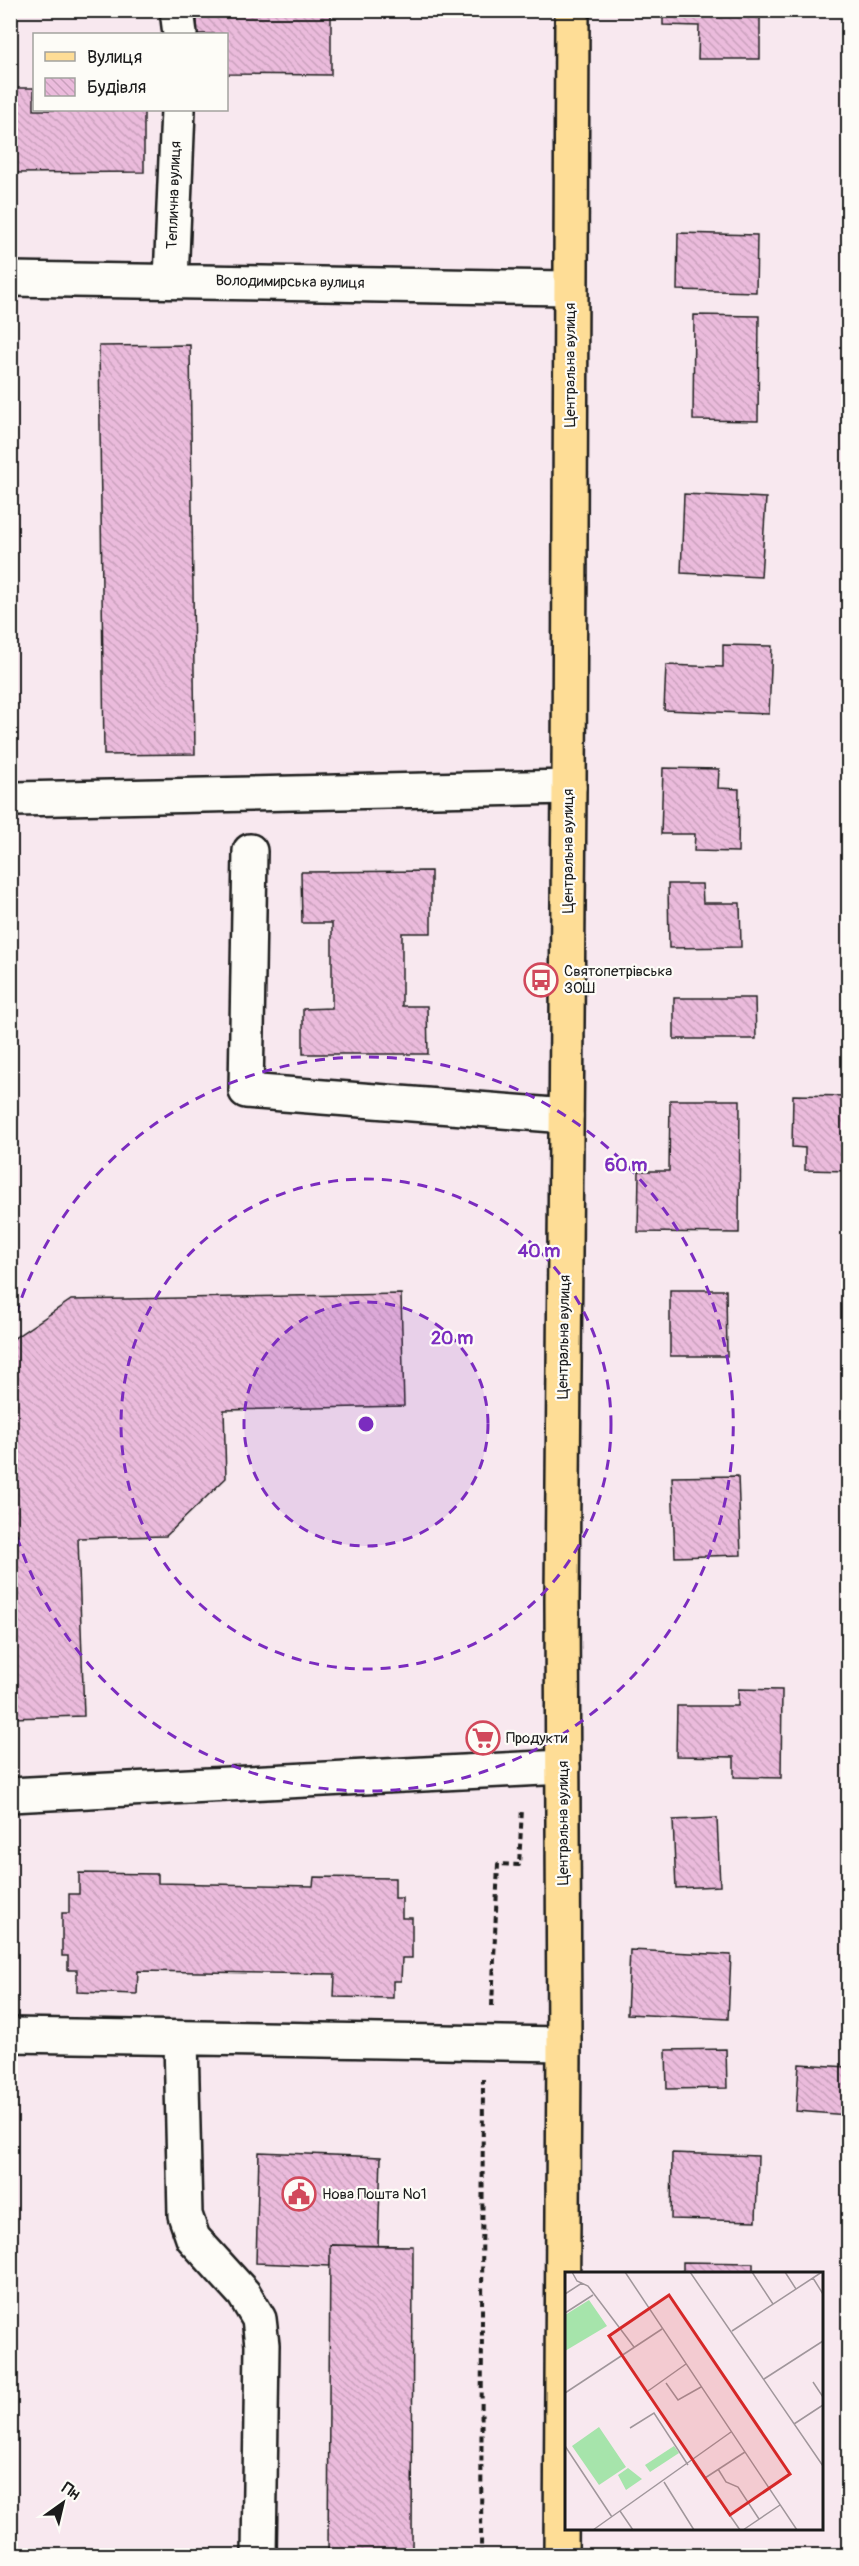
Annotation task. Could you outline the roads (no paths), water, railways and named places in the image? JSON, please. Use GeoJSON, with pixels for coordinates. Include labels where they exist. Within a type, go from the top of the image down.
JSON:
{"type":"FeatureCollection","features":[{"type":"Feature","properties":{"kind":"main road","name":"Центральна вулиця"},"geometry":{"type":"LineString","coordinates":[[561,2556],[572,10]]}},
{"type":"Feature","properties":{"kind":"street"},"geometry":{"type":"LineString","coordinates":[[177,10],[180,33]]}},
{"type":"Feature","properties":{"kind":"street","name":"Теплична вулиця"},"geometry":{"type":"LineString","coordinates":[[171,280],[178,111]]}},
{"type":"Feature","properties":{"kind":"street","name":"Володимирська вулиця"},"geometry":{"type":"LineString","coordinates":[[10,279],[570,288]]}},
{"type":"Feature","properties":{"kind":"street"},"geometry":{"type":"LineString","coordinates":[[16,799],[569,787]]}},
{"type":"Feature","properties":{"kind":"street"},"geometry":{"type":"LineString","coordinates":[[250,851],[246,1091],[566,1116]]}},
{"type":"Feature","properties":{"kind":"street"},"geometry":{"type":"LineString","coordinates":[[10,1795],[563,1767]]}},
{"type":"Feature","properties":{"kind":"street"},"geometry":{"type":"LineString","coordinates":[[10,2035],[564,2044]]}},
{"type":"Feature","properties":{"kind":"street"},"geometry":{"type":"LineString","coordinates":[[181,2039],[185,2215],[194,2238],[244,2294],[259,2319],[262,2345],[259,2556]]}},
{"type":"Feature","properties":{"kind":"place","name":"Святопетрівська ЗОШ"},"geometry":{"type":"Point","coordinates":[541,980]}},
{"type":"Feature","properties":{"kind":"place","name":"Продукти"},"geometry":{"type":"Point","coordinates":[483,1738]}},
{"type":"Feature","properties":{"kind":"place","name":"Нова Пошта №1"},"geometry":{"type":"Point","coordinates":[299,2194]}}]}
